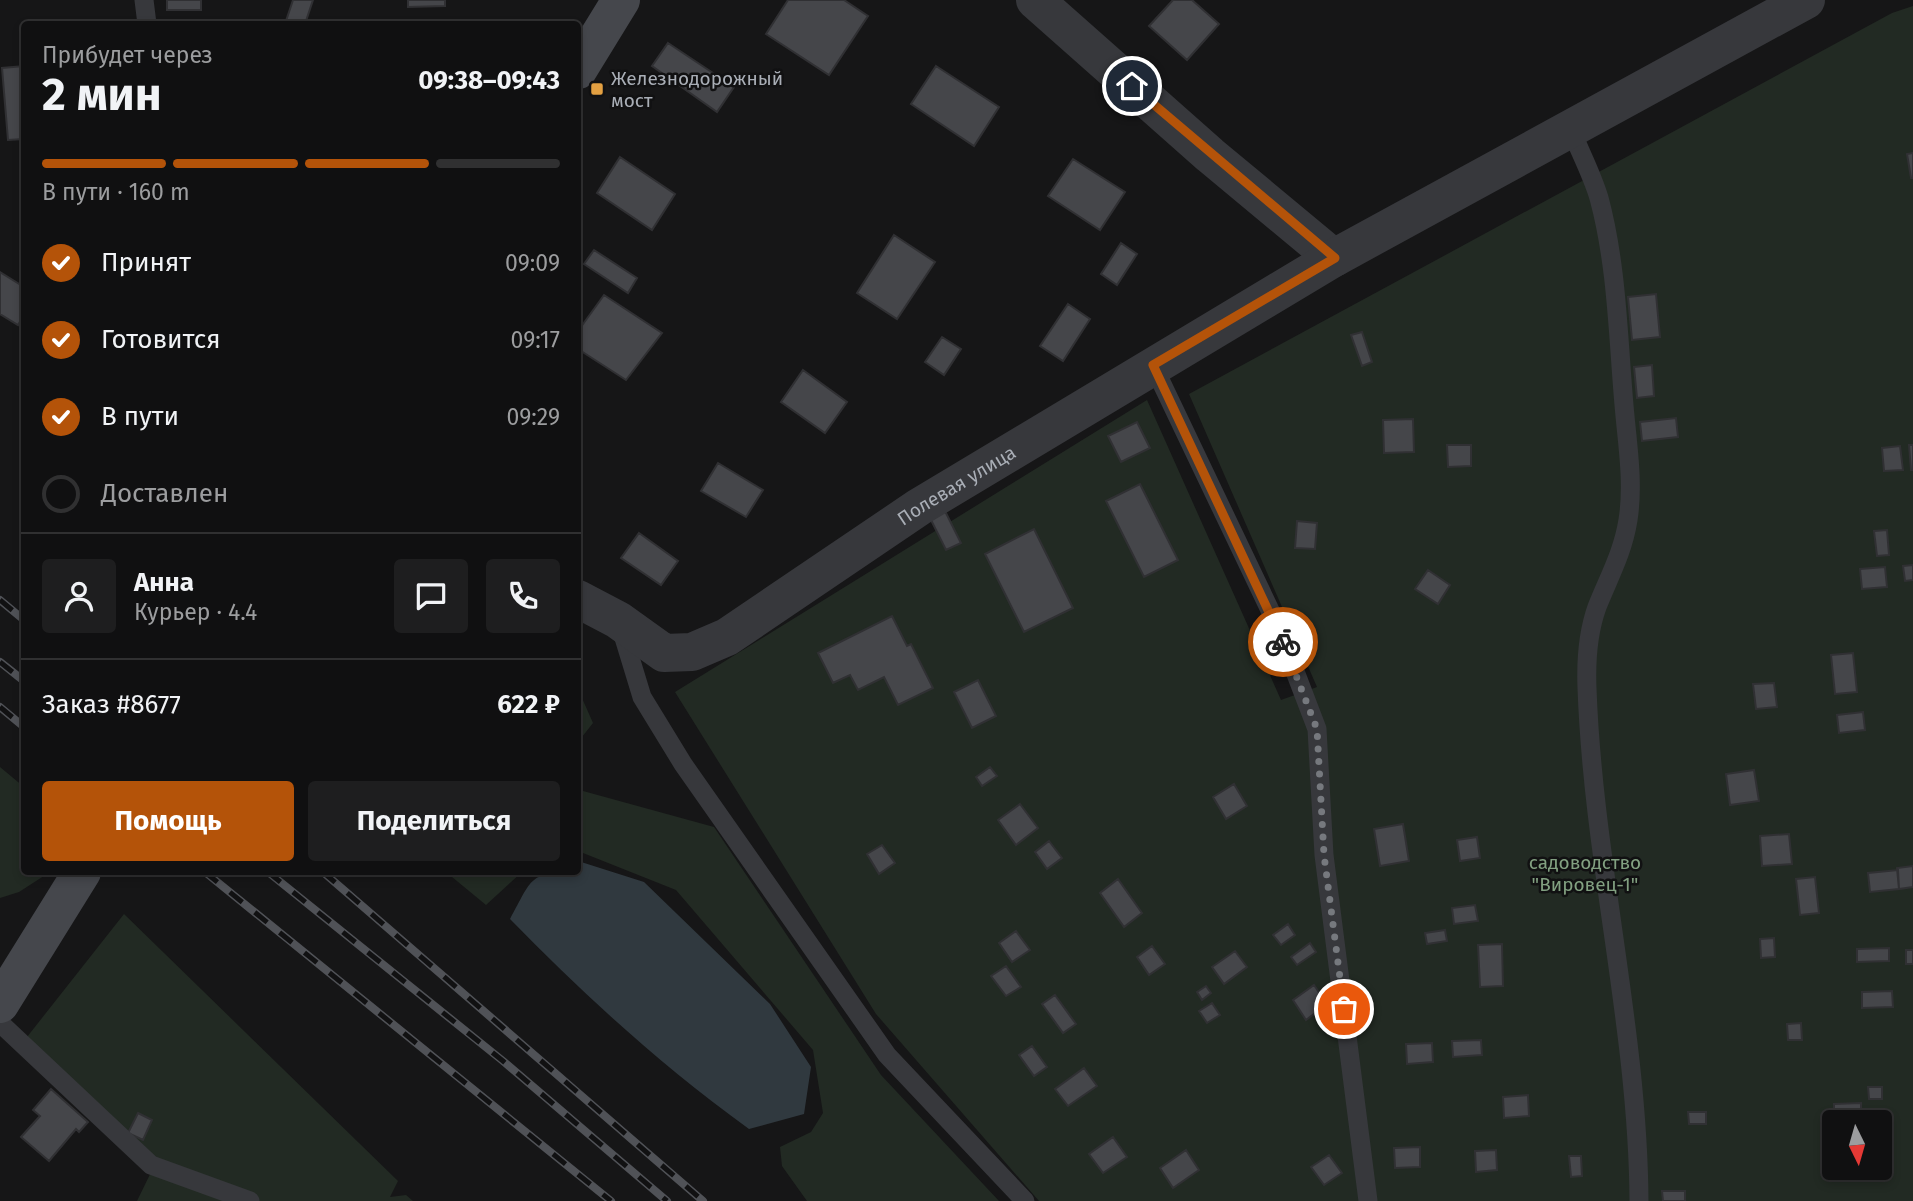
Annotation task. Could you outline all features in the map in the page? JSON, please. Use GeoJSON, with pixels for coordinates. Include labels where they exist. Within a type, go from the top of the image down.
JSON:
{"type":"FeatureCollection","features":[{"type":"Feature","properties":{"kind":"main road"},"geometry":{"type":"LineString","coordinates":[[581,65],[621,0]]}},
{"type":"Feature","properties":{"kind":"main road"},"geometry":{"type":"LineString","coordinates":[[0,1004],[80,875]]}},
{"type":"Feature","properties":{"kind":"street"},"geometry":{"type":"LineString","coordinates":[[1035,0],[1210,155],[1335,258]]}},
{"type":"Feature","properties":{"kind":"street","name":"Полевая улица"},"geometry":{"type":"LineString","coordinates":[[581,601],[618,620],[664,653],[692,652],[727,637],[919,507],[1153,365],[1335,258],[1806,0]]}},
{"type":"Feature","properties":{"kind":"lane"},"geometry":{"type":"LineString","coordinates":[[145,0],[146,21]]}},
{"type":"Feature","properties":{"kind":"lane"},"geometry":{"type":"LineString","coordinates":[[1570,127],[1599,197],[1614,284],[1630,481],[1629,518],[1619,560],[1596,609],[1588,649],[1586,685],[1591,764],[1617,961],[1639,1162],[1639,1201]]}},
{"type":"Feature","properties":{"kind":"lane"},"geometry":{"type":"LineString","coordinates":[[1153,365],[1278,627],[1317,729],[1324,855],[1367,1201]]}},
{"type":"Feature","properties":{"kind":"lane"},"geometry":{"type":"LineString","coordinates":[[618,620],[642,697],[715,809],[887,1055],[1025,1201]]}},
{"type":"Feature","properties":{"kind":"lane"},"geometry":{"type":"LineString","coordinates":[[0,1023],[151,1165],[250,1201]]}},
{"type":"Feature","properties":{"kind":"green space","name":"садоводство \"Вировец-1\""},"geometry":{"type":"Polygon","coordinates":[[[1913,6],[1913,1201],[1039,1201],[876,1014],[675,692],[1147,400],[1281,700],[1317,687],[1189,394],[1892,13],[1913,6]]]}},
{"type":"Feature","properties":{"kind":"green space"},"geometry":{"type":"Polygon","coordinates":[[[581,696],[593,723],[581,738],[581,696]]]}},
{"type":"Feature","properties":{"kind":"green space"},"geometry":{"type":"Polygon","coordinates":[[[0,767],[21,784],[21,875],[45,875],[19,892],[0,898],[0,767]]]}},
{"type":"Feature","properties":{"kind":"green space"},"geometry":{"type":"Polygon","coordinates":[[[581,787],[583,791],[714,827],[881,1075],[999,1201],[807,1201],[782,1166],[780,1147],[811,1132],[823,1113],[813,1050],[676,890],[581,852],[581,787]]]}},
{"type":"Feature","properties":{"kind":"green space"},"geometry":{"type":"Polygon","coordinates":[[[450,875],[519,875],[486,905],[450,875]]]}},
{"type":"Feature","properties":{"kind":"green space"},"geometry":{"type":"Polygon","coordinates":[[[124,914],[398,1181],[390,1197],[406,1195],[413,1201],[137,1201],[156,1162],[27,1037],[124,914]]]}},
{"type":"Feature","properties":{"kind":"shaded area"},"geometry":{"type":"Polygon","coordinates":[[[581,862],[644,882],[770,1004],[811,1067],[804,1114],[749,1129],[625,1029],[510,919],[528,886],[541,876],[581,875],[581,862]]]}},
{"type":"Feature","properties":{"kind":"building"},"geometry":{"type":"Polygon","coordinates":[[[167,0],[201,0],[201,10],[167,10],[167,0]]]}},
{"type":"Feature","properties":{"kind":"building"},"geometry":{"type":"Polygon","coordinates":[[[293,0],[313,0],[306,21],[286,21],[293,0]]]}},
{"type":"Feature","properties":{"kind":"building"},"geometry":{"type":"Polygon","coordinates":[[[408,0],[445,0],[445,6],[408,7],[408,0]]]}},
{"type":"Feature","properties":{"kind":"building"},"geometry":{"type":"Polygon","coordinates":[[[788,0],[844,0],[868,16],[829,75],[766,34],[788,0]]]}},
{"type":"Feature","properties":{"kind":"building"},"geometry":{"type":"Polygon","coordinates":[[[1173,0],[1192,0],[1219,24],[1187,60],[1149,26],[1173,0]]]}},
{"type":"Feature","properties":{"kind":"building"},"geometry":{"type":"Polygon","coordinates":[[[668,43],[734,87],[717,112],[652,66],[668,43]]]}},
{"type":"Feature","properties":{"kind":"building"},"geometry":{"type":"Polygon","coordinates":[[[21,66],[21,139],[8,140],[2,68],[21,66]]]}},
{"type":"Feature","properties":{"kind":"building"},"geometry":{"type":"Polygon","coordinates":[[[936,66],[999,107],[974,146],[911,104],[936,66]]]}},
{"type":"Feature","properties":{"kind":"building"},"geometry":{"type":"Polygon","coordinates":[[[1913,153],[1913,178],[1911,178],[1907,154],[1913,153]]]}},
{"type":"Feature","properties":{"kind":"building"},"geometry":{"type":"Polygon","coordinates":[[[620,157],[675,194],[652,230],[597,193],[620,157]]]}},
{"type":"Feature","properties":{"kind":"building"},"geometry":{"type":"Polygon","coordinates":[[[1073,159],[1125,192],[1100,230],[1048,196],[1073,159]]]}},
{"type":"Feature","properties":{"kind":"building"},"geometry":{"type":"Polygon","coordinates":[[[894,235],[935,262],[897,319],[857,293],[894,235]]]}},
{"type":"Feature","properties":{"kind":"building"},"geometry":{"type":"Polygon","coordinates":[[[1121,243],[1137,254],[1117,285],[1101,274],[1121,243]]]}},
{"type":"Feature","properties":{"kind":"building"},"geometry":{"type":"Polygon","coordinates":[[[594,250],[637,278],[628,293],[584,264],[594,250]]]}},
{"type":"Feature","properties":{"kind":"building"},"geometry":{"type":"Polygon","coordinates":[[[0,272],[21,285],[21,320],[18,325],[0,314],[0,272]]]}},
{"type":"Feature","properties":{"kind":"building"},"geometry":{"type":"Polygon","coordinates":[[[1656,294],[1660,337],[1632,340],[1628,297],[1656,294]]]}},
{"type":"Feature","properties":{"kind":"building"},"geometry":{"type":"Polygon","coordinates":[[[604,295],[662,333],[626,380],[581,351],[581,327],[604,295]]]}},
{"type":"Feature","properties":{"kind":"building"},"geometry":{"type":"Polygon","coordinates":[[[1068,304],[1090,319],[1063,361],[1040,346],[1068,304]]]}},
{"type":"Feature","properties":{"kind":"building"},"geometry":{"type":"Polygon","coordinates":[[[1362,332],[1372,362],[1362,366],[1351,335],[1362,332]]]}},
{"type":"Feature","properties":{"kind":"building"},"geometry":{"type":"Polygon","coordinates":[[[942,337],[961,349],[944,375],[925,362],[942,337]]]}},
{"type":"Feature","properties":{"kind":"building"},"geometry":{"type":"Polygon","coordinates":[[[1652,365],[1654,396],[1637,398],[1634,367],[1652,365]]]}},
{"type":"Feature","properties":{"kind":"building"},"geometry":{"type":"Polygon","coordinates":[[[803,370],[847,402],[825,433],[781,402],[803,370]]]}},
{"type":"Feature","properties":{"kind":"building"},"geometry":{"type":"Polygon","coordinates":[[[1676,418],[1678,437],[1642,441],[1640,422],[1676,418]]]}},
{"type":"Feature","properties":{"kind":"building"},"geometry":{"type":"Polygon","coordinates":[[[1413,419],[1414,452],[1384,453],[1383,420],[1413,419]]]}},
{"type":"Feature","properties":{"kind":"building"},"geometry":{"type":"Polygon","coordinates":[[[1137,422],[1150,448],[1121,462],[1108,436],[1137,422]]]}},
{"type":"Feature","properties":{"kind":"building"},"geometry":{"type":"Polygon","coordinates":[[[1447,445],[1471,445],[1471,466],[1448,467],[1447,445]]]}},
{"type":"Feature","properties":{"kind":"building"},"geometry":{"type":"Polygon","coordinates":[[[1909,445],[1913,445],[1913,470],[1911,470],[1909,445]]]}},
{"type":"Feature","properties":{"kind":"building"},"geometry":{"type":"Polygon","coordinates":[[[1900,446],[1903,470],[1884,471],[1882,448],[1900,446]]]}},
{"type":"Feature","properties":{"kind":"building"},"geometry":{"type":"Polygon","coordinates":[[[718,463],[763,490],[746,517],[701,491],[718,463]]]}},
{"type":"Feature","properties":{"kind":"building"},"geometry":{"type":"Polygon","coordinates":[[[1140,484],[1178,560],[1144,577],[1106,501],[1140,484]]]}},
{"type":"Feature","properties":{"kind":"building"},"geometry":{"type":"Polygon","coordinates":[[[945,511],[961,543],[946,550],[930,518],[945,511]]]}},
{"type":"Feature","properties":{"kind":"building"},"geometry":{"type":"Polygon","coordinates":[[[1297,521],[1317,523],[1315,549],[1295,548],[1297,521]]]}},
{"type":"Feature","properties":{"kind":"building"},"geometry":{"type":"Polygon","coordinates":[[[1034,529],[1073,608],[1024,632],[985,554],[1034,529]]]}},
{"type":"Feature","properties":{"kind":"building"},"geometry":{"type":"Polygon","coordinates":[[[1887,530],[1889,555],[1877,556],[1874,531],[1887,530]]]}},
{"type":"Feature","properties":{"kind":"building"},"geometry":{"type":"Polygon","coordinates":[[[639,533],[678,561],[661,585],[621,558],[639,533]]]}},
{"type":"Feature","properties":{"kind":"building"},"geometry":{"type":"Polygon","coordinates":[[[1913,565],[1913,580],[1905,581],[1903,566],[1913,565]]]}},
{"type":"Feature","properties":{"kind":"building"},"geometry":{"type":"Polygon","coordinates":[[[1885,567],[1887,587],[1862,589],[1860,569],[1885,567]]]}},
{"type":"Feature","properties":{"kind":"building"},"geometry":{"type":"Polygon","coordinates":[[[1428,570],[1450,585],[1438,604],[1415,589],[1428,570]]]}},
{"type":"Feature","properties":{"kind":"building"},"geometry":{"type":"Polygon","coordinates":[[[892,616],[907,646],[911,644],[933,688],[898,705],[884,677],[858,690],[850,675],[833,683],[818,653],[892,616]]]}},
{"type":"Feature","properties":{"kind":"building"},"geometry":{"type":"Polygon","coordinates":[[[1853,653],[1857,692],[1835,694],[1831,655],[1853,653]]]}},
{"type":"Feature","properties":{"kind":"building"},"geometry":{"type":"Polygon","coordinates":[[[978,680],[996,716],[972,728],[954,692],[978,680]]]}},
{"type":"Feature","properties":{"kind":"building"},"geometry":{"type":"Polygon","coordinates":[[[1774,683],[1777,707],[1756,709],[1753,684],[1774,683]]]}},
{"type":"Feature","properties":{"kind":"building"},"geometry":{"type":"Polygon","coordinates":[[[1863,712],[1865,730],[1839,733],[1837,715],[1863,712]]]}},
{"type":"Feature","properties":{"kind":"building"},"geometry":{"type":"Polygon","coordinates":[[[990,767],[997,776],[982,786],[976,777],[990,767]]]}},
{"type":"Feature","properties":{"kind":"building"},"geometry":{"type":"Polygon","coordinates":[[[1754,770],[1759,801],[1730,805],[1726,774],[1754,770]]]}},
{"type":"Feature","properties":{"kind":"building"},"geometry":{"type":"Polygon","coordinates":[[[1234,784],[1247,806],[1226,819],[1213,797],[1234,784]]]}},
{"type":"Feature","properties":{"kind":"building"},"geometry":{"type":"Polygon","coordinates":[[[1020,804],[1038,828],[1016,845],[998,820],[1020,804]]]}},
{"type":"Feature","properties":{"kind":"building"},"geometry":{"type":"Polygon","coordinates":[[[1403,824],[1409,861],[1380,866],[1374,829],[1403,824]]]}},
{"type":"Feature","properties":{"kind":"building"},"geometry":{"type":"Polygon","coordinates":[[[1789,834],[1792,864],[1762,866],[1760,836],[1789,834]]]}},
{"type":"Feature","properties":{"kind":"building"},"geometry":{"type":"Polygon","coordinates":[[[1477,837],[1480,858],[1460,861],[1457,840],[1477,837]]]}},
{"type":"Feature","properties":{"kind":"building"},"geometry":{"type":"Polygon","coordinates":[[[1049,841],[1062,858],[1047,869],[1035,852],[1049,841]]]}},
{"type":"Feature","properties":{"kind":"building"},"geometry":{"type":"Polygon","coordinates":[[[882,845],[895,863],[879,874],[867,854],[882,845]]]}},
{"type":"Feature","properties":{"kind":"building"},"geometry":{"type":"Polygon","coordinates":[[[1913,866],[1913,887],[1899,889],[1897,868],[1913,866]]]}},
{"type":"Feature","properties":{"kind":"building"},"geometry":{"type":"Polygon","coordinates":[[[1898,870],[1899,889],[1870,892],[1868,873],[1898,870]]]}},
{"type":"Feature","properties":{"kind":"building"},"geometry":{"type":"Polygon","coordinates":[[[1815,877],[1819,913],[1800,915],[1796,879],[1815,877]]]}},
{"type":"Feature","properties":{"kind":"building"},"geometry":{"type":"Polygon","coordinates":[[[1118,879],[1142,913],[1124,927],[1100,893],[1118,879]]]}},
{"type":"Feature","properties":{"kind":"building"},"geometry":{"type":"Polygon","coordinates":[[[1475,905],[1478,921],[1454,924],[1452,908],[1475,905]]]}},
{"type":"Feature","properties":{"kind":"building"},"geometry":{"type":"Polygon","coordinates":[[[1288,924],[1295,935],[1281,945],[1273,935],[1288,924]]]}},
{"type":"Feature","properties":{"kind":"building"},"geometry":{"type":"Polygon","coordinates":[[[1445,930],[1447,941],[1427,944],[1425,933],[1445,930]]]}},
{"type":"Feature","properties":{"kind":"building"},"geometry":{"type":"Polygon","coordinates":[[[1016,931],[1030,950],[1012,962],[999,943],[1016,931]]]}},
{"type":"Feature","properties":{"kind":"building"},"geometry":{"type":"Polygon","coordinates":[[[1774,938],[1775,957],[1761,958],[1760,939],[1774,938]]]}},
{"type":"Feature","properties":{"kind":"building"},"geometry":{"type":"Polygon","coordinates":[[[1310,943],[1316,952],[1297,965],[1291,957],[1310,943]]]}},
{"type":"Feature","properties":{"kind":"building"},"geometry":{"type":"Polygon","coordinates":[[[1502,944],[1503,986],[1480,987],[1478,945],[1502,944]]]}},
{"type":"Feature","properties":{"kind":"building"},"geometry":{"type":"Polygon","coordinates":[[[1152,946],[1165,964],[1149,975],[1137,957],[1152,946]]]}},
{"type":"Feature","properties":{"kind":"building"},"geometry":{"type":"Polygon","coordinates":[[[1889,948],[1889,961],[1857,962],[1857,949],[1889,948]]]}},
{"type":"Feature","properties":{"kind":"building"},"geometry":{"type":"Polygon","coordinates":[[[1906,950],[1913,950],[1913,964],[1906,964],[1906,950]]]}},
{"type":"Feature","properties":{"kind":"building"},"geometry":{"type":"Polygon","coordinates":[[[1235,951],[1247,967],[1224,984],[1212,967],[1235,951]]]}},
{"type":"Feature","properties":{"kind":"building"},"geometry":{"type":"Polygon","coordinates":[[[1006,966],[1021,987],[1006,996],[991,976],[1006,966]]]}},
{"type":"Feature","properties":{"kind":"building"},"geometry":{"type":"Polygon","coordinates":[[[1314,985],[1327,1004],[1306,1020],[1293,1000],[1314,985]]]}},
{"type":"Feature","properties":{"kind":"building"},"geometry":{"type":"Polygon","coordinates":[[[1206,986],[1211,993],[1202,1000],[1197,992],[1206,986]]]}},
{"type":"Feature","properties":{"kind":"building"},"geometry":{"type":"Polygon","coordinates":[[[1892,991],[1893,1007],[1862,1008],[1862,992],[1892,991]]]}},
{"type":"Feature","properties":{"kind":"building"},"geometry":{"type":"Polygon","coordinates":[[[1055,995],[1076,1024],[1063,1033],[1042,1004],[1055,995]]]}},
{"type":"Feature","properties":{"kind":"building"},"geometry":{"type":"Polygon","coordinates":[[[1212,1003],[1220,1015],[1207,1023],[1199,1011],[1212,1003]]]}},
{"type":"Feature","properties":{"kind":"building"},"geometry":{"type":"Polygon","coordinates":[[[1801,1023],[1802,1040],[1788,1040],[1787,1024],[1801,1023]]]}},
{"type":"Feature","properties":{"kind":"building"},"geometry":{"type":"Polygon","coordinates":[[[1481,1040],[1482,1055],[1453,1057],[1452,1041],[1481,1040]]]}},
{"type":"Feature","properties":{"kind":"building"},"geometry":{"type":"Polygon","coordinates":[[[1432,1043],[1433,1062],[1407,1064],[1406,1044],[1432,1043]]]}},
{"type":"Feature","properties":{"kind":"building"},"geometry":{"type":"Polygon","coordinates":[[[1032,1046],[1047,1067],[1034,1076],[1019,1055],[1032,1046]]]}},
{"type":"Feature","properties":{"kind":"building"},"geometry":{"type":"Polygon","coordinates":[[[1084,1068],[1097,1086],[1068,1106],[1055,1089],[1084,1068]]]}},
{"type":"Feature","properties":{"kind":"building"},"geometry":{"type":"Polygon","coordinates":[[[1868,1087],[1882,1087],[1882,1099],[1869,1099],[1868,1087]]]}},
{"type":"Feature","properties":{"kind":"building"},"geometry":{"type":"Polygon","coordinates":[[[51,1089],[88,1122],[79,1132],[76,1129],[49,1161],[21,1137],[40,1116],[33,1110],[51,1089]]]}},
{"type":"Feature","properties":{"kind":"building"},"geometry":{"type":"Polygon","coordinates":[[[1528,1095],[1529,1116],[1504,1118],[1503,1097],[1528,1095]]]}},
{"type":"Feature","properties":{"kind":"building"},"geometry":{"type":"Polygon","coordinates":[[[1861,1103],[1861,1110],[1834,1110],[1834,1104],[1861,1103]]]}},
{"type":"Feature","properties":{"kind":"building"},"geometry":{"type":"Polygon","coordinates":[[[1688,1112],[1706,1112],[1706,1124],[1689,1124],[1688,1112]]]}},
{"type":"Feature","properties":{"kind":"building"},"geometry":{"type":"Polygon","coordinates":[[[138,1113],[152,1120],[143,1140],[128,1133],[138,1113]]]}},
{"type":"Feature","properties":{"kind":"building"},"geometry":{"type":"Polygon","coordinates":[[[1113,1137],[1127,1157],[1103,1173],[1089,1154],[1113,1137]]]}},
{"type":"Feature","properties":{"kind":"building"},"geometry":{"type":"Polygon","coordinates":[[[1420,1147],[1420,1167],[1395,1168],[1394,1148],[1420,1147]]]}},
{"type":"Feature","properties":{"kind":"building"},"geometry":{"type":"Polygon","coordinates":[[[1186,1150],[1199,1170],[1173,1188],[1160,1168],[1186,1150]]]}},
{"type":"Feature","properties":{"kind":"building"},"geometry":{"type":"Polygon","coordinates":[[[1496,1150],[1497,1170],[1476,1172],[1475,1151],[1496,1150]]]}},
{"type":"Feature","properties":{"kind":"building"},"geometry":{"type":"Polygon","coordinates":[[[1329,1155],[1342,1173],[1324,1185],[1311,1167],[1329,1155]]]}},
{"type":"Feature","properties":{"kind":"building"},"geometry":{"type":"Polygon","coordinates":[[[1569,1156],[1581,1156],[1582,1176],[1571,1177],[1569,1156]]]}},
{"type":"Feature","properties":{"kind":"building"},"geometry":{"type":"Polygon","coordinates":[[[1662,1191],[1685,1191],[1685,1201],[1663,1201],[1662,1191]]]}},
{"type":"Feature","properties":{"kind":"railway"},"geometry":{"type":"LineString","coordinates":[[0,600],[21,618]]}},
{"type":"Feature","properties":{"kind":"railway"},"geometry":{"type":"LineString","coordinates":[[0,662],[21,679]]}},
{"type":"Feature","properties":{"kind":"railway"},"geometry":{"type":"LineString","coordinates":[[0,707],[21,724]]}},
{"type":"Feature","properties":{"kind":"railway"},"geometry":{"type":"LineString","coordinates":[[209,875],[611,1201]]}},
{"type":"Feature","properties":{"kind":"railway"},"geometry":{"type":"LineString","coordinates":[[272,875],[503,1061],[667,1201]]}},
{"type":"Feature","properties":{"kind":"railway"},"geometry":{"type":"LineString","coordinates":[[326,875],[703,1201]]}},
{"type":"Feature","properties":{"kind":"way so far"},"geometry":{"type":"LineString","coordinates":[[1283,642],[1317,729],[1324,855],[1344,1009]]}},
{"type":"Feature","properties":{"kind":"place","name":"Железнодорожный мост"},"geometry":{"type":"Point","coordinates":[597,89]}},
{"type":"Feature","properties":{"kind":"route"},"geometry":{"type":"LineString","coordinates":[[1132,86],[1210,155],[1335,258],[1153,365],[1283,642]]}}]}
